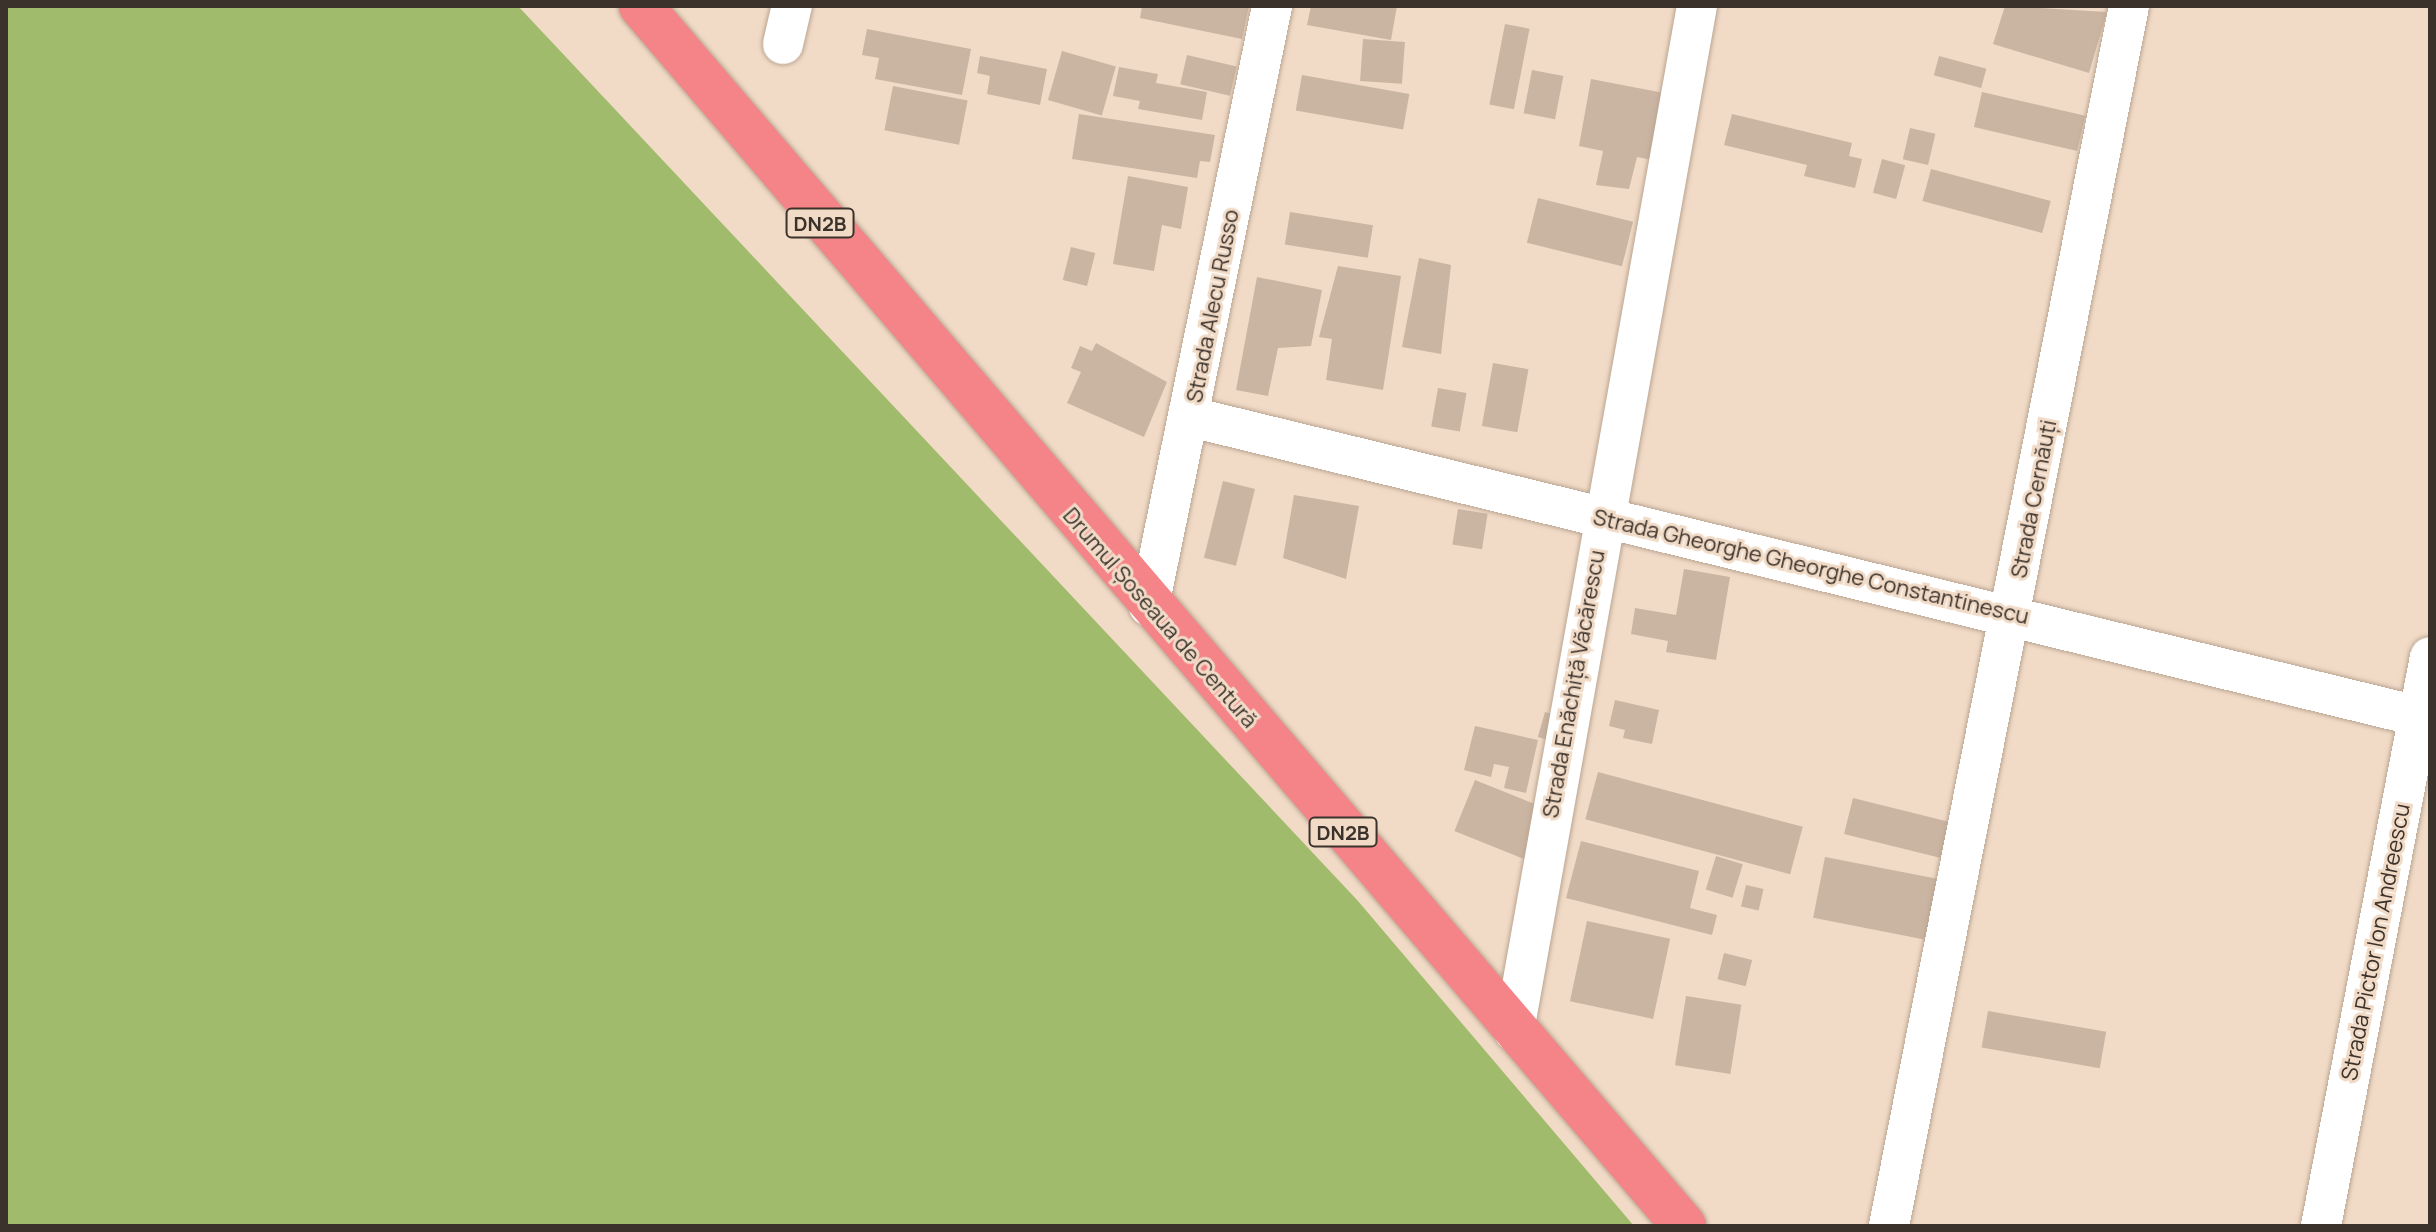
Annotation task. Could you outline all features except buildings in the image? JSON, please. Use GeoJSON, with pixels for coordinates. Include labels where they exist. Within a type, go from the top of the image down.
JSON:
{"type":"FeatureCollection","features":[{"type":"Feature","properties":{"kind":"highway","name":"Drumul Șoseaua de Centură"},"geometry":{"type":"LineString","coordinates":[[641,6],[1149,606],[1684,1226]]}},
{"type":"Feature","properties":{"kind":"street"},"geometry":{"type":"LineString","coordinates":[[783,44],[792,6]]}},
{"type":"Feature","properties":{"kind":"street","name":"Strada Alecu Russo"},"geometry":{"type":"LineString","coordinates":[[1149,606],[1191,417],[1272,6]]}},
{"type":"Feature","properties":{"kind":"street","name":"Strada Enăchiță Văcărescu"},"geometry":{"type":"LineString","coordinates":[[1514,1031],[1603,517],[1697,6]]}},
{"type":"Feature","properties":{"kind":"street","name":"Strada Cernăuți"},"geometry":{"type":"LineString","coordinates":[[1889,1226],[2012,614],[2129,6]]}},
{"type":"Feature","properties":{"kind":"street","name":"Strada Gheorghe Gheorghe Constantinescu"},"geometry":{"type":"LineString","coordinates":[[1191,417],[2012,614],[2424,717]]}},
{"type":"Feature","properties":{"kind":"street","name":"Strada Pictor Ion Andreescu"},"geometry":{"type":"LineString","coordinates":[[2321,1226],[2424,717],[2430,657]]}},
{"type":"Feature","properties":{"kind":"green space"},"geometry":{"type":"Polygon","coordinates":[[[6,6],[518,6],[1358,901],[1634,1226],[6,1226],[6,6]]]}}]}
